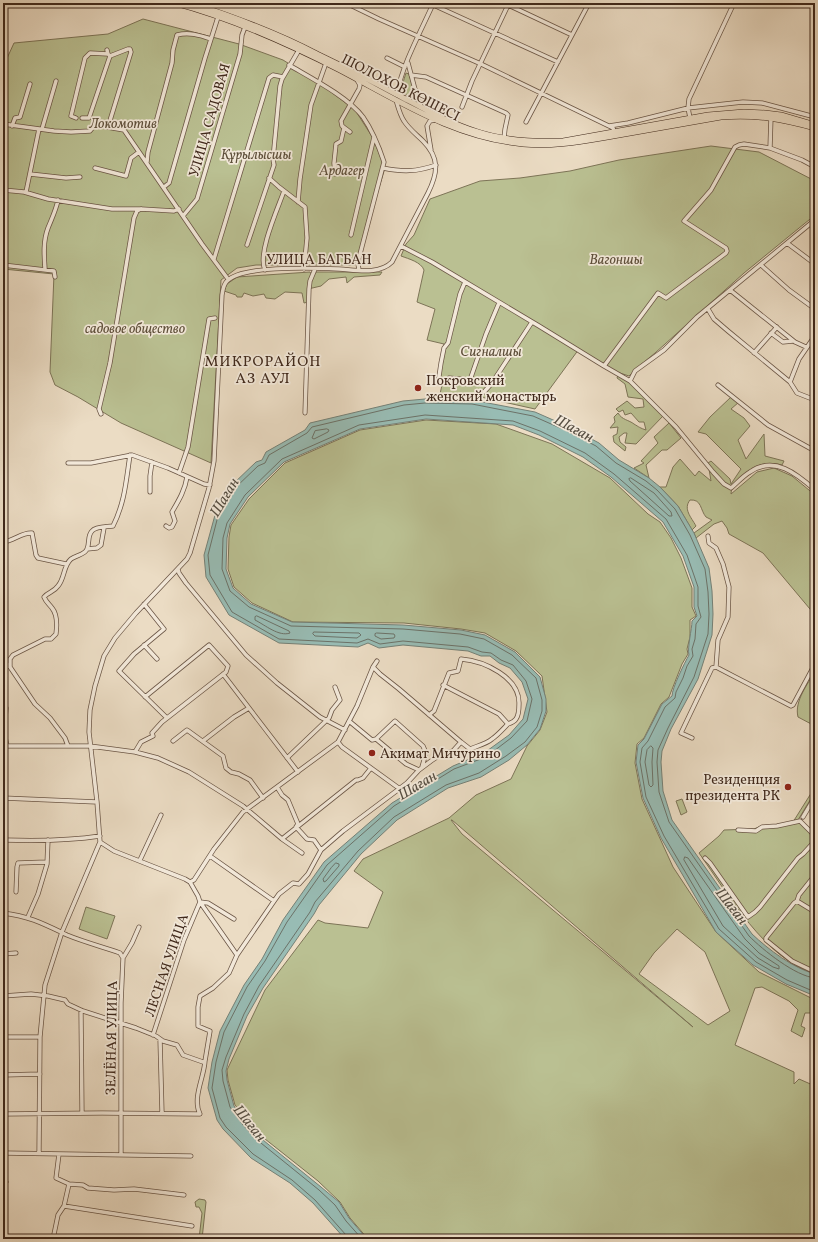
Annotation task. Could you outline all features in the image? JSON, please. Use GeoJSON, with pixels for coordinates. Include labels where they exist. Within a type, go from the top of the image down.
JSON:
{"type":"FeatureCollection","features":[{"type":"Feature","properties":{"kind":"highway","name":"ШОЛОХОВ КӨШЕСІ"},"geometry":{"type":"LineString","coordinates":[[175,3],[245,26],[326,63],[435,120],[480,137],[511,143],[540,145],[574,143],[722,113],[754,112],[781,115],[815,128]]}},
{"type":"Feature","properties":{"kind":"highway","name":"ШОЛОХОВ КӨШЕСІ"},"geometry":{"type":"LineString","coordinates":[[191,3],[239,19],[290,40],[445,120],[479,133],[504,138],[563,141],[690,120],[735,116],[771,117],[805,124],[815,124]]}},
{"type":"Feature","properties":{"kind":"highway"},"geometry":{"type":"LineString","coordinates":[[396,100],[397,94]]}},
{"type":"Feature","properties":{"kind":"street"},"geometry":{"type":"LineString","coordinates":[[346,3],[481,64],[613,128],[614,132]]}},
{"type":"Feature","properties":{"kind":"street"},"geometry":{"type":"LineString","coordinates":[[526,122],[588,4],[582,3]]}},
{"type":"Feature","properties":{"kind":"street"},"geometry":{"type":"LineString","coordinates":[[690,120],[688,108],[689,99],[734,3]]}},
{"type":"Feature","properties":{"kind":"street"},"geometry":{"type":"LineString","coordinates":[[397,94],[405,67],[432,4],[558,62]]}},
{"type":"Feature","properties":{"kind":"street"},"geometry":{"type":"LineString","coordinates":[[462,108],[507,4],[572,35]]}},
{"type":"Feature","properties":{"kind":"street"},"geometry":{"type":"LineString","coordinates":[[164,187],[169,183],[218,17]]}},
{"type":"Feature","properties":{"kind":"street","name":"УЛИЦА САДОВАЯ"},"geometry":{"type":"LineString","coordinates":[[183,216],[197,199],[240,54],[242,35],[245,26]]}},
{"type":"Feature","properties":{"kind":"street"},"geometry":{"type":"LineString","coordinates":[[147,163],[148,152],[172,63],[173,50],[177,35],[199,35],[211,39]]}},
{"type":"Feature","properties":{"kind":"street"},"geometry":{"type":"LineString","coordinates":[[76,118],[71,116],[85,58],[90,54],[109,55],[130,49],[131,52],[108,127]]}},
{"type":"Feature","properties":{"kind":"street"},"geometry":{"type":"LineString","coordinates":[[82,118],[89,118],[109,55],[107,50]]}},
{"type":"Feature","properties":{"kind":"street"},"geometry":{"type":"LineString","coordinates":[[247,245],[274,165],[273,159],[280,86],[289,65],[299,50]]}},
{"type":"Feature","properties":{"kind":"street"},"geometry":{"type":"LineString","coordinates":[[387,58],[405,67]]}},
{"type":"Feature","properties":{"kind":"street"},"geometry":{"type":"LineString","coordinates":[[408,62],[417,97],[422,108]]}},
{"type":"Feature","properties":{"kind":"street"},"geometry":{"type":"LineString","coordinates":[[298,202],[311,105],[326,63]]}},
{"type":"Feature","properties":{"kind":"street"},"geometry":{"type":"LineString","coordinates":[[289,65],[320,82],[362,116],[374,137],[384,162],[359,258],[359,270]]}},
{"type":"Feature","properties":{"kind":"street"},"geometry":{"type":"LineString","coordinates":[[214,259],[269,78],[273,75],[283,77]]}},
{"type":"Feature","properties":{"kind":"street"},"geometry":{"type":"LineString","coordinates":[[411,75],[426,77],[506,113],[508,116],[504,138]]}},
{"type":"Feature","properties":{"kind":"street"},"geometry":{"type":"LineString","coordinates":[[350,132],[342,126],[341,121],[359,89],[360,85],[357,80]]}},
{"type":"Feature","properties":{"kind":"street"},"geometry":{"type":"LineString","coordinates":[[26,192],[41,129],[56,81]]}},
{"type":"Feature","properties":{"kind":"street"},"geometry":{"type":"LineString","coordinates":[[12,126],[15,118],[20,117],[30,84]]}},
{"type":"Feature","properties":{"kind":"street","name":"УЛИЦА БАГБАН"},"geometry":{"type":"LineString","coordinates":[[228,279],[244,272],[265,270],[378,270],[388,266],[392,262],[434,182],[436,170],[435,158],[431,150],[404,121],[396,100]]}},
{"type":"Feature","properties":{"kind":"street"},"geometry":{"type":"LineString","coordinates":[[608,126],[628,123],[688,108],[743,102],[762,103],[815,117]]}},
{"type":"Feature","properties":{"kind":"street"},"geometry":{"type":"LineString","coordinates":[[805,124],[806,114]]}},
{"type":"Feature","properties":{"kind":"street"},"geometry":{"type":"LineString","coordinates":[[770,148],[771,117]]}},
{"type":"Feature","properties":{"kind":"street"},"geometry":{"type":"LineString","coordinates":[[431,150],[427,126],[430,121],[435,120]]}},
{"type":"Feature","properties":{"kind":"street"},"geometry":{"type":"LineString","coordinates":[[3,124],[71,132],[90,131],[95,124],[124,130],[228,279],[223,289],[214,461],[210,485],[190,553],[187,559],[144,604],[115,638],[103,660],[95,686],[90,710],[90,746],[100,842],[62,932],[47,976],[43,995],[40,1037],[39,1153]]}},
{"type":"Feature","properties":{"kind":"street"},"geometry":{"type":"LineString","coordinates":[[335,174],[334,163],[336,144],[341,141],[344,128]]}},
{"type":"Feature","properties":{"kind":"street"},"geometry":{"type":"LineString","coordinates":[[352,236],[374,137]]}},
{"type":"Feature","properties":{"kind":"street"},"geometry":{"type":"LineString","coordinates":[[604,366],[658,293],[666,298],[728,250],[684,221],[711,190],[735,147],[739,144],[744,144],[770,148],[802,160],[815,168]]}},
{"type":"Feature","properties":{"kind":"street"},"geometry":{"type":"LineString","coordinates":[[95,168],[126,176],[131,158],[139,152]]}},
{"type":"Feature","properties":{"kind":"street"},"geometry":{"type":"LineString","coordinates":[[383,168],[404,172],[426,169],[436,165]]}},
{"type":"Feature","properties":{"kind":"street"},"geometry":{"type":"LineString","coordinates":[[30,174],[66,178],[80,177]]}},
{"type":"Feature","properties":{"kind":"street"},"geometry":{"type":"LineString","coordinates":[[269,178],[278,188],[305,207],[307,238],[304,269]]}},
{"type":"Feature","properties":{"kind":"street"},"geometry":{"type":"LineString","coordinates":[[3,190],[26,192],[58,200],[112,209],[179,209]]}},
{"type":"Feature","properties":{"kind":"street"},"geometry":{"type":"LineString","coordinates":[[265,270],[262,257],[265,244],[284,191]]}},
{"type":"Feature","properties":{"kind":"street"},"geometry":{"type":"LineString","coordinates":[[45,269],[45,240],[48,228],[56,212],[58,200]]}},
{"type":"Feature","properties":{"kind":"street"},"geometry":{"type":"LineString","coordinates":[[101,414],[99,410],[110,363],[134,218],[137,211],[140,209]]}},
{"type":"Feature","properties":{"kind":"street"},"geometry":{"type":"LineString","coordinates":[[630,381],[635,371],[668,346],[678,335],[730,290],[761,266],[815,218]]}},
{"type":"Feature","properties":{"kind":"street"},"geometry":{"type":"LineString","coordinates":[[787,243],[815,264]]}},
{"type":"Feature","properties":{"kind":"street"},"geometry":{"type":"LineString","coordinates":[[401,246],[432,262],[630,381],[676,427],[717,476],[731,488],[750,472],[767,466],[776,465],[789,470],[815,490]]}},
{"type":"Feature","properties":{"kind":"street"},"geometry":{"type":"LineString","coordinates":[[3,265],[54,271],[55,277]]}},
{"type":"Feature","properties":{"kind":"street"},"geometry":{"type":"LineString","coordinates":[[761,266],[789,290],[815,308]]}},
{"type":"Feature","properties":{"kind":"street"},"geometry":{"type":"LineString","coordinates":[[305,414],[309,289],[310,281],[315,269]]}},
{"type":"Feature","properties":{"kind":"street"},"geometry":{"type":"LineString","coordinates":[[438,383],[440,362],[444,348],[448,343],[460,294],[465,282]]}},
{"type":"Feature","properties":{"kind":"street"},"geometry":{"type":"LineString","coordinates":[[730,290],[793,341],[806,347]]}},
{"type":"Feature","properties":{"kind":"street"},"geometry":{"type":"LineString","coordinates":[[449,378],[470,380],[486,334],[499,303]]}},
{"type":"Feature","properties":{"kind":"street"},"geometry":{"type":"LineString","coordinates":[[708,309],[714,319],[790,382],[797,393],[815,400]]}},
{"type":"Feature","properties":{"kind":"street"},"geometry":{"type":"LineString","coordinates":[[179,473],[188,447],[209,319],[215,318]]}},
{"type":"Feature","properties":{"kind":"street"},"geometry":{"type":"LineString","coordinates":[[484,392],[492,383],[532,322]]}},
{"type":"Feature","properties":{"kind":"street"},"geometry":{"type":"LineString","coordinates":[[754,353],[777,327]]}},
{"type":"Feature","properties":{"kind":"street"},"geometry":{"type":"LineString","coordinates":[[771,333],[784,342],[793,341]]}},
{"type":"Feature","properties":{"kind":"street"},"geometry":{"type":"LineString","coordinates":[[790,382],[799,359],[815,333]]}},
{"type":"Feature","properties":{"kind":"street"},"geometry":{"type":"LineString","coordinates":[[718,385],[768,425],[815,452]]}},
{"type":"Feature","properties":{"kind":"street"},"geometry":{"type":"LineString","coordinates":[[68,463],[91,463],[130,455],[210,485]]}},
{"type":"Feature","properties":{"kind":"street"},"geometry":{"type":"LineString","coordinates":[[10,667],[10,659],[13,655],[45,639],[51,639],[56,634],[55,613],[52,607],[45,602],[44,597],[46,593],[53,591],[59,586],[63,578],[66,564],[72,558],[84,553],[87,549],[89,535],[92,530],[112,526],[124,501],[130,455]]}},
{"type":"Feature","properties":{"kind":"street"},"geometry":{"type":"LineString","coordinates":[[150,492],[152,462]]}},
{"type":"Feature","properties":{"kind":"street"},"geometry":{"type":"LineString","coordinates":[[166,526],[169,528],[172,527],[175,521],[172,512],[186,486],[187,477]]}},
{"type":"Feature","properties":{"kind":"street"},"geometry":{"type":"LineString","coordinates":[[87,549],[97,548],[100,546],[104,528]]}},
{"type":"Feature","properties":{"kind":"street"},"geometry":{"type":"LineString","coordinates":[[3,542],[11,541],[22,535],[32,533],[36,555],[38,558],[66,564]]}},
{"type":"Feature","properties":{"kind":"street"},"geometry":{"type":"LineString","coordinates":[[692,738],[681,733],[714,668],[718,640],[728,617],[729,587],[723,564],[716,548],[709,543],[708,536]]}},
{"type":"Feature","properties":{"kind":"street"},"geometry":{"type":"LineString","coordinates":[[178,569],[181,577],[246,655],[280,686],[320,717],[345,730]]}},
{"type":"Feature","properties":{"kind":"street"},"geometry":{"type":"LineString","coordinates":[[144,604],[164,629],[144,645],[123,665],[119,671],[167,718]]}},
{"type":"Feature","properties":{"kind":"street"},"geometry":{"type":"LineString","coordinates":[[144,645],[157,659]]}},
{"type":"Feature","properties":{"kind":"street"},"geometry":{"type":"LineString","coordinates":[[134,752],[142,742],[153,736],[152,733],[162,722],[225,673],[228,666],[209,646],[145,697]]}},
{"type":"Feature","properties":{"kind":"street"},"geometry":{"type":"LineString","coordinates":[[373,667],[380,674],[461,742],[470,749],[491,740],[508,724],[516,719],[520,710],[518,694],[505,676],[480,663],[461,659],[458,671],[449,673],[434,711],[429,715]]}},
{"type":"Feature","properties":{"kind":"street"},"geometry":{"type":"LineString","coordinates":[[190,882],[194,880],[210,856],[246,810],[338,742],[349,722],[373,667],[378,661]]}},
{"type":"Feature","properties":{"kind":"street"},"geometry":{"type":"LineString","coordinates":[[3,662],[10,667],[35,704],[50,718],[65,738],[68,746]]}},
{"type":"Feature","properties":{"kind":"street"},"geometry":{"type":"LineString","coordinates":[[714,668],[791,706],[793,705],[815,664]]}},
{"type":"Feature","properties":{"kind":"street"},"geometry":{"type":"LineString","coordinates":[[225,673],[249,708],[298,772]]}},
{"type":"Feature","properties":{"kind":"street"},"geometry":{"type":"LineString","coordinates":[[443,685],[499,714],[508,724]]}},
{"type":"Feature","properties":{"kind":"street"},"geometry":{"type":"LineString","coordinates":[[287,758],[329,718],[332,710],[340,700],[335,687]]}},
{"type":"Feature","properties":{"kind":"street"},"geometry":{"type":"LineString","coordinates":[[3,708],[6,708],[4,722],[5,746],[90,746],[134,752],[158,758],[179,767],[246,810],[302,853]]}},
{"type":"Feature","properties":{"kind":"street"},"geometry":{"type":"LineString","coordinates":[[203,740],[249,708]]}},
{"type":"Feature","properties":{"kind":"street"},"geometry":{"type":"LineString","coordinates":[[376,739],[395,721],[423,746],[426,753],[420,769]]}},
{"type":"Feature","properties":{"kind":"street"},"geometry":{"type":"LineString","coordinates":[[349,722],[372,740],[376,739],[406,764],[420,769]]}},
{"type":"Feature","properties":{"kind":"street"},"geometry":{"type":"LineString","coordinates":[[173,741],[187,730],[203,740],[223,756],[226,768],[250,780],[263,798]]}},
{"type":"Feature","properties":{"kind":"street"},"geometry":{"type":"LineString","coordinates":[[338,742],[400,789]]}},
{"type":"Feature","properties":{"kind":"street"},"geometry":{"type":"LineString","coordinates":[[3,1114],[200,1114],[198,1111],[198,1094],[210,1031],[198,1026],[198,1007],[200,996],[213,988],[229,973],[237,955],[279,894],[293,883],[299,884],[308,874],[321,850],[383,800],[400,789],[420,769],[440,755],[453,751],[461,742]]}},
{"type":"Feature","properties":{"kind":"street"},"geometry":{"type":"LineString","coordinates":[[282,839],[356,780],[363,778],[371,768]]}},
{"type":"Feature","properties":{"kind":"street"},"geometry":{"type":"LineString","coordinates":[[277,787],[292,808],[298,824],[296,827]]}},
{"type":"Feature","properties":{"kind":"street"},"geometry":{"type":"LineString","coordinates":[[803,817],[815,797]]}},
{"type":"Feature","properties":{"kind":"street"},"geometry":{"type":"LineString","coordinates":[[3,798],[97,802]]}},
{"type":"Feature","properties":{"kind":"street"},"geometry":{"type":"LineString","coordinates":[[140,860],[161,816]]}},
{"type":"Feature","properties":{"kind":"street"},"geometry":{"type":"LineString","coordinates":[[738,830],[756,831],[762,827],[777,826],[800,821],[815,836]]}},
{"type":"Feature","properties":{"kind":"street"},"geometry":{"type":"LineString","coordinates":[[296,827],[307,838],[314,840],[321,850]]}},
{"type":"Feature","properties":{"kind":"street"},"geometry":{"type":"LineString","coordinates":[[3,840],[48,840],[100,836]]}},
{"type":"Feature","properties":{"kind":"street"},"geometry":{"type":"LineString","coordinates":[[28,917],[38,894],[47,862],[48,840]]}},
{"type":"Feature","properties":{"kind":"street"},"geometry":{"type":"LineString","coordinates":[[705,858],[748,917],[760,907],[798,858],[815,841]]}},
{"type":"Feature","properties":{"kind":"street"},"geometry":{"type":"LineString","coordinates":[[100,842],[114,851],[140,860],[190,882],[200,902],[237,955]]}},
{"type":"Feature","properties":{"kind":"street"},"geometry":{"type":"LineString","coordinates":[[210,856],[274,901]]}},
{"type":"Feature","properties":{"kind":"street"},"geometry":{"type":"LineString","coordinates":[[16,892],[18,863],[47,862]]}},
{"type":"Feature","properties":{"kind":"street"},"geometry":{"type":"LineString","coordinates":[[815,875],[799,895],[797,901],[766,938],[766,940],[792,961],[815,972]]}},
{"type":"Feature","properties":{"kind":"street"},"geometry":{"type":"LineString","coordinates":[[797,901],[815,912]]}},
{"type":"Feature","properties":{"kind":"street"},"geometry":{"type":"LineString","coordinates":[[200,902],[208,903],[234,919]]}},
{"type":"Feature","properties":{"kind":"street","name":"ЛЕСНАЯ УЛИЦА"},"geometry":{"type":"LineString","coordinates":[[153,1035],[184,940],[200,902]]}},
{"type":"Feature","properties":{"kind":"street"},"geometry":{"type":"LineString","coordinates":[[3,913],[28,917],[62,932],[120,953],[123,958]]}},
{"type":"Feature","properties":{"kind":"street","name":"ЗЕЛЁНАЯ УЛИЦА"},"geometry":{"type":"LineString","coordinates":[[121,1154],[123,958],[139,927]]}},
{"type":"Feature","properties":{"kind":"street"},"geometry":{"type":"LineString","coordinates":[[3,954],[16,953]]}},
{"type":"Feature","properties":{"kind":"street"},"geometry":{"type":"LineString","coordinates":[[3,996],[31,994],[65,1000],[68,1004],[81,1010],[122,1023],[153,1035],[163,1041],[178,1045],[183,1055],[204,1061]]}},
{"type":"Feature","properties":{"kind":"street"},"geometry":{"type":"LineString","coordinates":[[81,1010],[82,1113]]}},
{"type":"Feature","properties":{"kind":"street"},"geometry":{"type":"LineString","coordinates":[[3,1037],[40,1037]]}},
{"type":"Feature","properties":{"kind":"street","name":"ЛЕСНАЯ УЛИЦА"},"geometry":{"type":"LineString","coordinates":[[160,1039],[162,1113]]}},
{"type":"Feature","properties":{"kind":"street"},"geometry":{"type":"LineString","coordinates":[[3,1075],[40,1074]]}},
{"type":"Feature","properties":{"kind":"street"},"geometry":{"type":"LineString","coordinates":[[3,1153],[191,1156]]}},
{"type":"Feature","properties":{"kind":"street"},"geometry":{"type":"LineString","coordinates":[[59,1154],[56,1178],[69,1184],[88,1188],[114,1190],[134,1189],[184,1196]]}},
{"type":"Feature","properties":{"kind":"street"},"geometry":{"type":"LineString","coordinates":[[54,1239],[58,1214],[64,1206],[69,1184]]}},
{"type":"Feature","properties":{"kind":"street"},"geometry":{"type":"LineString","coordinates":[[64,1206],[192,1226]]}},
{"type":"Feature","properties":{"kind":"green space"},"geometry":{"type":"Polygon","coordinates":[[[143,19],[239,44],[283,60],[315,80],[355,110],[373,138],[385,168],[355,265],[256,265],[237,268],[221,280],[211,463],[121,423],[55,385],[50,372],[54,274],[3,269],[3,67],[14,43],[108,34],[143,19]]]}},
{"type":"Feature","properties":{"kind":"green space"},"geometry":{"type":"Polygon","coordinates":[[[406,73],[409,74],[416,98],[414,100],[402,89],[406,73]]]}},
{"type":"Feature","properties":{"kind":"green space","name":"Вагоншы"},"geometry":{"type":"Polygon","coordinates":[[[711,146],[759,152],[815,181],[815,215],[744,273],[629,376],[617,372],[579,349],[535,409],[481,397],[440,394],[442,385],[437,382],[444,344],[427,340],[435,309],[417,302],[424,270],[418,263],[401,256],[406,244],[414,235],[430,199],[480,181],[520,178],[570,171],[619,160],[711,146]]]}},
{"type":"Feature","properties":{"kind":"green space"},"geometry":{"type":"Polygon","coordinates":[[[310,272],[313,277],[316,272],[382,272],[380,275],[354,277],[347,283],[346,277],[329,279],[321,286],[308,289],[308,302],[304,303],[302,293],[285,292],[275,299],[266,298],[264,294],[253,296],[244,293],[242,297],[237,297],[236,295],[224,291],[227,284],[237,277],[310,272]]]}},
{"type":"Feature","properties":{"kind":"green space"},"geometry":{"type":"Polygon","coordinates":[[[618,375],[636,386],[663,416],[636,444],[625,443],[627,433],[624,433],[619,437],[620,442],[626,447],[625,451],[614,442],[613,436],[617,434],[618,427],[610,428],[615,422],[614,417],[618,413],[624,419],[646,430],[644,422],[639,422],[631,413],[625,415],[623,410],[619,412],[616,409],[627,401],[635,408],[644,407],[643,399],[628,397],[625,384],[617,378],[618,375]]]}},
{"type":"Feature","properties":{"kind":"green space"},"geometry":{"type":"Polygon","coordinates":[[[731,397],[739,402],[731,409],[744,418],[750,426],[738,440],[746,459],[764,434],[765,456],[784,461],[782,465],[760,465],[748,471],[732,485],[731,494],[757,472],[774,468],[792,476],[815,495],[815,615],[763,553],[729,534],[722,521],[714,524],[696,538],[694,533],[712,520],[706,517],[697,501],[690,500],[687,507],[696,526],[692,530],[678,506],[660,487],[666,487],[673,467],[680,459],[695,476],[699,471],[711,481],[708,463],[711,461],[730,479],[731,484],[741,469],[706,434],[698,432],[710,417],[731,397]]]}},
{"type":"Feature","properties":{"kind":"green space"},"geometry":{"type":"Polygon","coordinates":[[[426,420],[496,424],[552,444],[610,478],[648,514],[660,522],[671,538],[681,558],[692,588],[692,607],[696,616],[690,620],[690,637],[687,649],[688,654],[682,664],[669,697],[661,704],[644,738],[637,744],[635,763],[642,799],[673,867],[716,932],[759,972],[815,1000],[815,1013],[805,1013],[801,1026],[805,1028],[802,1037],[791,1031],[798,1010],[789,1001],[762,987],[755,988],[735,1045],[794,1072],[794,1084],[799,1079],[815,1086],[815,1239],[368,1239],[350,1218],[340,1202],[318,1181],[260,1135],[235,1105],[228,1080],[227,1070],[265,990],[318,920],[325,923],[368,928],[383,892],[354,871],[363,859],[449,818],[476,795],[511,779],[527,746],[540,730],[547,712],[542,676],[516,651],[485,633],[404,623],[293,622],[252,603],[234,587],[228,569],[231,525],[249,499],[285,463],[360,430],[426,420]],[[452,820],[462,834],[693,1027],[452,820]],[[677,929],[654,953],[639,974],[708,1025],[730,1011],[705,952],[677,929]]]}},
{"type":"Feature","properties":{"kind":"green space"},"geometry":{"type":"Polygon","coordinates":[[[669,423],[681,438],[667,450],[662,450],[646,465],[649,478],[634,468],[644,463],[641,461],[658,443],[654,437],[669,423]]]}},
{"type":"Feature","properties":{"kind":"green space"},"geometry":{"type":"Polygon","coordinates":[[[815,671],[815,726],[798,717],[797,711],[802,693],[815,671]]]}},
{"type":"Feature","properties":{"kind":"green space"},"geometry":{"type":"Polygon","coordinates":[[[815,787],[815,792],[798,820],[815,839],[815,974],[797,966],[780,955],[764,940],[735,905],[699,853],[724,830],[754,829],[761,826],[793,822],[815,787]]]}},
{"type":"Feature","properties":{"kind":"green space"},"geometry":{"type":"Polygon","coordinates":[[[682,799],[687,812],[681,815],[676,801],[682,799]]]}},
{"type":"Feature","properties":{"kind":"green space"},"geometry":{"type":"Polygon","coordinates":[[[86,907],[115,916],[107,939],[79,929],[86,907]]]}},
{"type":"Feature","properties":{"kind":"green space"},"geometry":{"type":"Polygon","coordinates":[[[199,1199],[205,1200],[206,1202],[202,1239],[199,1239],[202,1213],[199,1207],[196,1207],[195,1202],[199,1199]]]}},
{"type":"Feature","properties":{"kind":"water","name":"Шаған"},"geometry":{"type":"Polygon","coordinates":[[[425,399],[472,400],[535,412],[569,427],[599,443],[619,460],[649,478],[678,506],[694,533],[709,568],[712,591],[712,635],[698,679],[671,729],[662,751],[661,762],[663,791],[672,820],[752,934],[782,958],[815,974],[815,996],[786,984],[753,965],[716,932],[661,838],[643,798],[636,762],[638,745],[644,739],[662,704],[672,696],[676,681],[689,655],[692,621],[697,616],[694,607],[694,587],[683,556],[663,522],[611,477],[583,457],[539,435],[513,425],[426,419],[360,429],[284,462],[248,497],[230,524],[227,538],[226,569],[233,588],[251,604],[292,622],[403,625],[461,630],[485,635],[515,652],[540,677],[546,699],[546,711],[540,729],[527,745],[509,760],[481,777],[448,788],[397,820],[361,854],[319,905],[263,988],[247,1016],[229,1059],[226,1071],[227,1080],[234,1106],[246,1123],[258,1136],[339,1202],[349,1218],[367,1239],[345,1239],[313,1203],[290,1183],[251,1158],[223,1129],[217,1120],[208,1088],[212,1062],[220,1031],[244,985],[262,959],[283,920],[324,862],[392,803],[453,766],[484,753],[509,735],[523,719],[528,699],[522,682],[510,668],[499,663],[490,656],[481,656],[468,651],[403,645],[379,648],[368,643],[358,647],[279,643],[229,615],[206,577],[204,555],[219,504],[232,485],[256,462],[262,460],[266,452],[305,430],[310,423],[403,401],[425,399]]]}},
{"type":"Feature","properties":{"kind":"place","name":"Покровский женский монастырь"},"geometry":{"type":"Point","coordinates":[418,388]}},
{"type":"Feature","properties":{"kind":"place","name":"Акимат Мичурино"},"geometry":{"type":"Point","coordinates":[372,753]}},
{"type":"Feature","properties":{"kind":"place","name":"Резиденция президента РК"},"geometry":{"type":"Point","coordinates":[788,787]}},
{"type":"Feature","properties":{"kind":"district","name":"МИКРОРАЙОН АЗ АУЛ"},"geometry":{"type":"Point","coordinates":[263,370]}},
{"type":"Feature","properties":{"kind":"park label","name":"Локомотив"},"geometry":{"type":"Point","coordinates":[123,123]}},
{"type":"Feature","properties":{"kind":"park label","name":"Құрылысшы"},"geometry":{"type":"Point","coordinates":[256,154]}},
{"type":"Feature","properties":{"kind":"park label","name":"Ардагер"},"geometry":{"type":"Point","coordinates":[342,170]}},
{"type":"Feature","properties":{"kind":"park label","name":"садовое общество"},"geometry":{"type":"Point","coordinates":[135,328]}},
{"type":"Feature","properties":{"kind":"park label","name":"Сигналшы"},"geometry":{"type":"Point","coordinates":[491,351]}}]}
